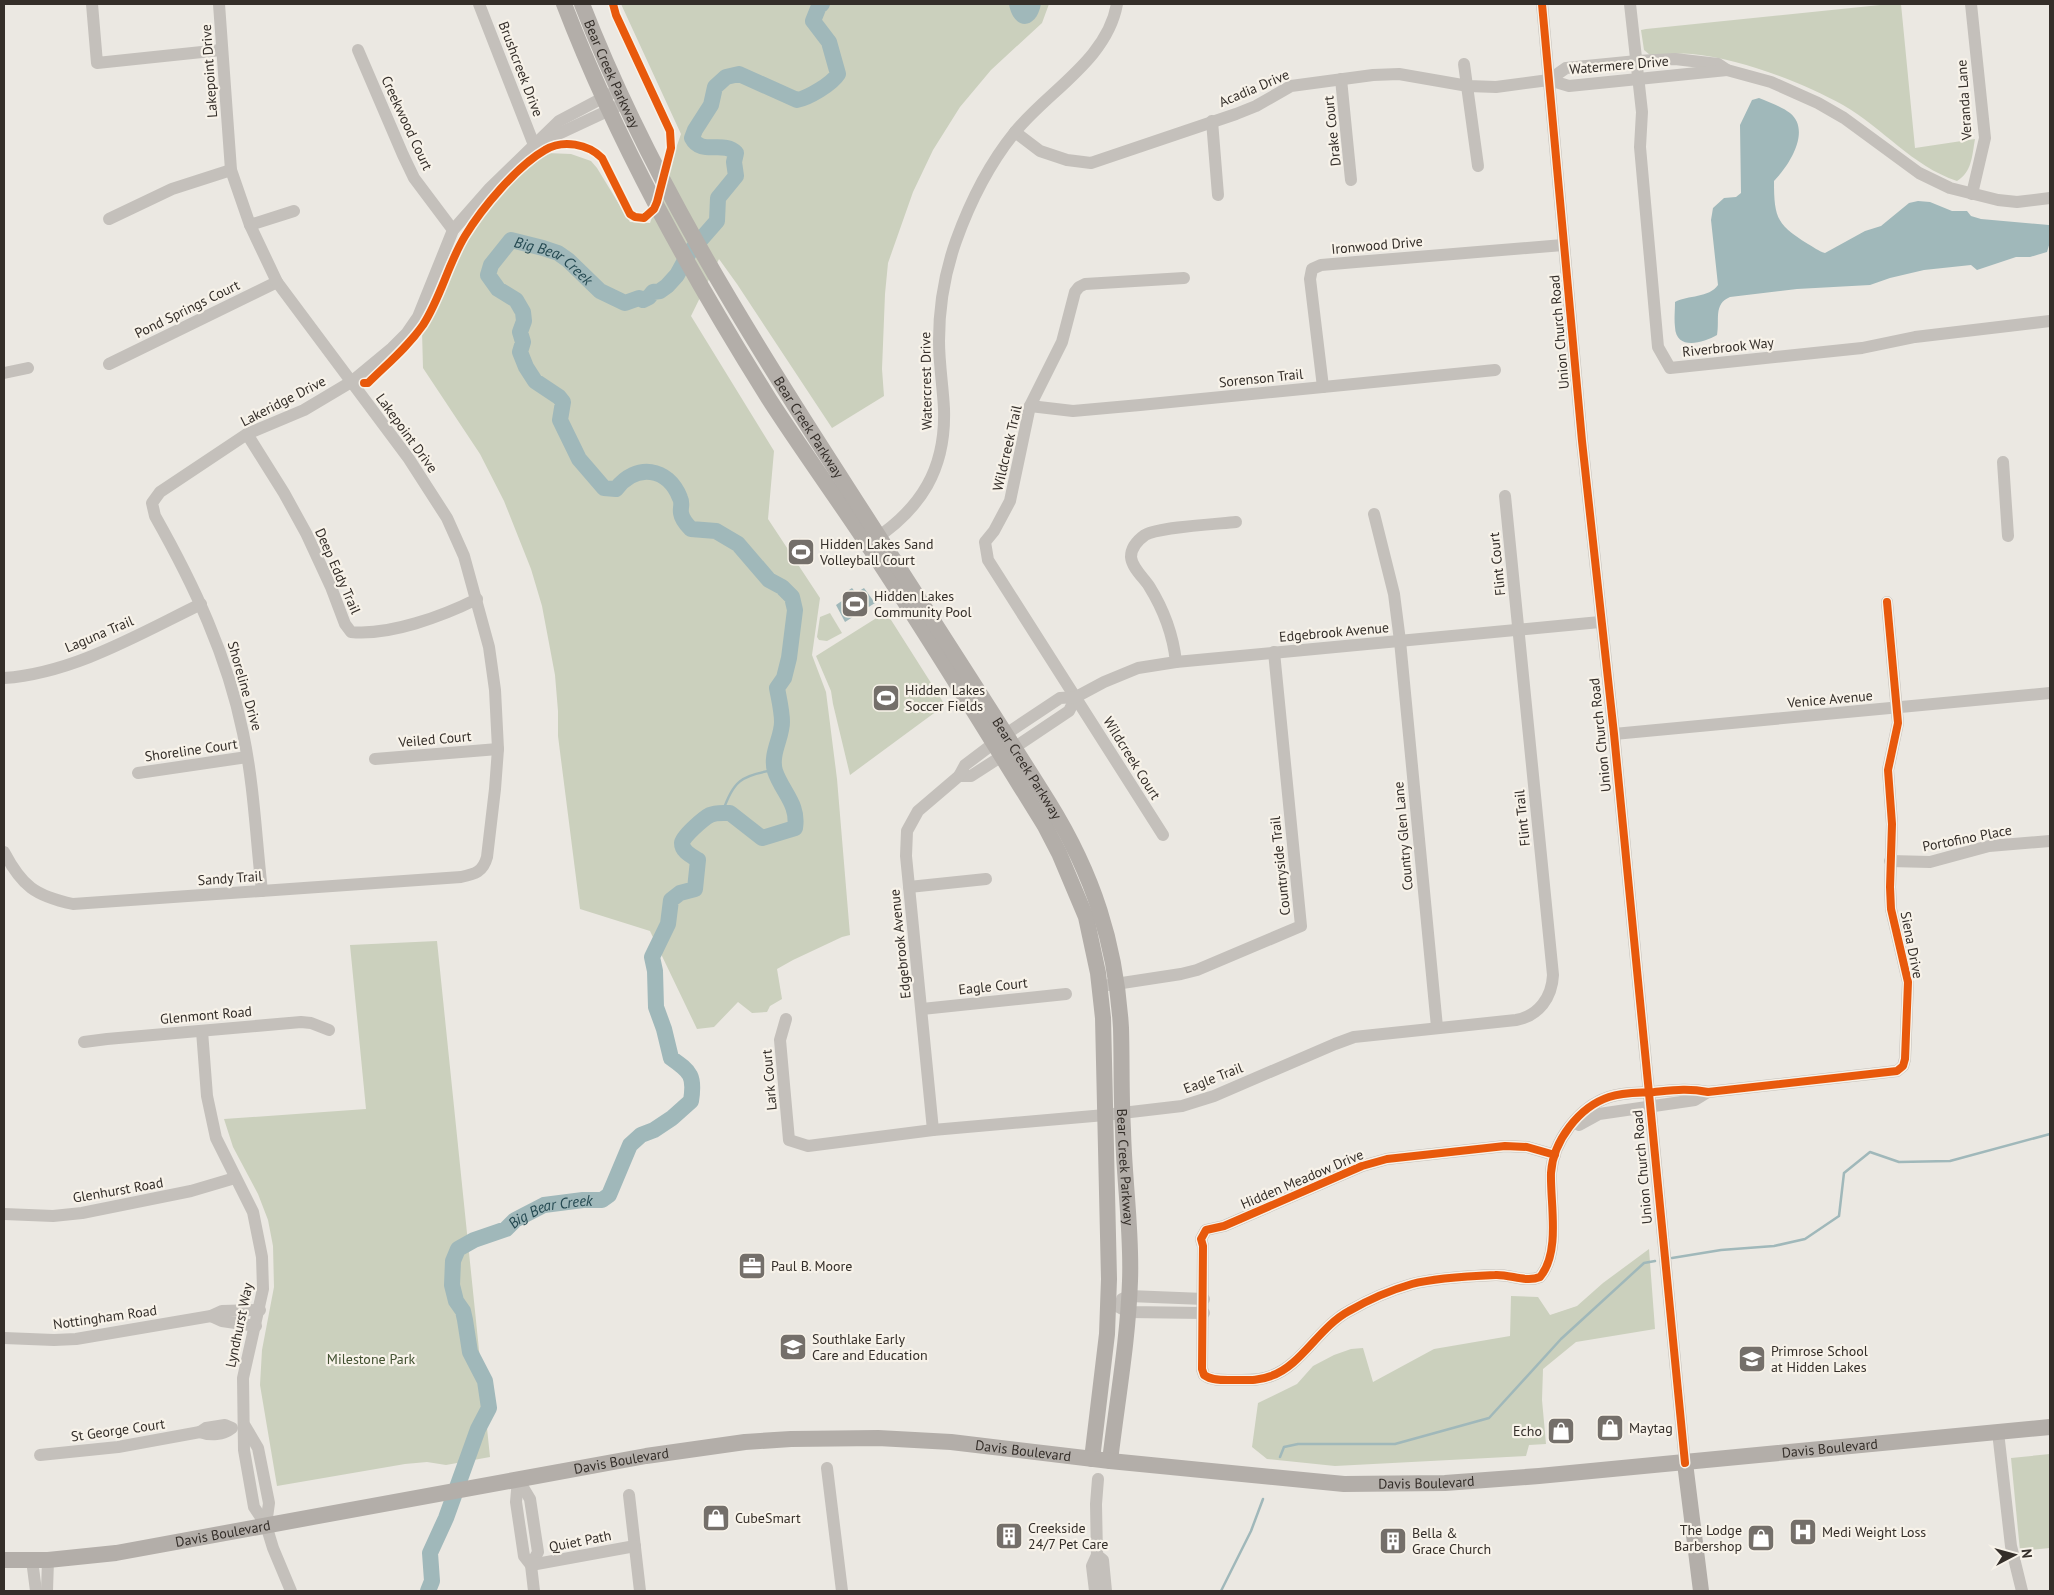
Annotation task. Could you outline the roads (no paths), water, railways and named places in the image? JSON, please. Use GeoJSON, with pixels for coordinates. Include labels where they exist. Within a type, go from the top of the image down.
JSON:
{"type":"FeatureCollection","features":[{"type":"Feature","properties":{"kind":"main road","name":"Bear Creek Parkway"},"geometry":{"type":"LineString","coordinates":[[564,4],[605,104],[646,186],[713,306],[770,400],[873,540]]}},
{"type":"Feature","properties":{"kind":"main road","name":"Bear Creek Parkway"},"geometry":{"type":"LineString","coordinates":[[582,4],[621,96],[654,163],[720,283],[873,540],[1004,745],[1068,833],[1087,872],[1108,938],[1108,985],[1104,1052],[1109,1302],[1092,1459]]}},
{"type":"Feature","properties":{"kind":"main road","name":"Bear Creek Parkway"},"geometry":{"type":"LineString","coordinates":[[1108,985],[1121,1030],[1122,1112],[1130,1254],[1129,1304],[1110,1461]]}},
{"type":"Feature","properties":{"kind":"main road","name":"Davis Boulevard"},"geometry":{"type":"LineString","coordinates":[[4,1560],[40,1560],[116,1553],[672,1451],[745,1442],[826,1438],[951,1442],[1110,1461],[1316,1482],[1374,1484],[1457,1483],[1685,1463],[2050,1427]]}},
{"type":"Feature","properties":{"kind":"main road"},"geometry":{"type":"LineString","coordinates":[[1685,1463],[1701,1591]]}},
{"type":"Feature","properties":{"kind":"street"},"geometry":{"type":"LineString","coordinates":[[92,4],[97,63],[221,50]]}},
{"type":"Feature","properties":{"kind":"street","name":"Lakepoint Drive"},"geometry":{"type":"LineString","coordinates":[[219,4],[231,170],[250,225],[277,282],[409,459],[447,518],[464,556],[477,599],[489,647],[495,690],[498,749],[488,848],[484,866],[479,872]]}},
{"type":"Feature","properties":{"kind":"street","name":"Brushcreek Drive"},"geometry":{"type":"LineString","coordinates":[[480,4],[534,145]]}},
{"type":"Feature","properties":{"kind":"street","name":"Watercrest Drive"},"geometry":{"type":"LineString","coordinates":[[873,540],[898,523],[917,503],[927,488],[934,472],[944,429],[939,341],[943,293],[959,234],[976,193],[1015,132],[1040,104],[1069,79],[1093,53],[1107,31],[1117,4]]}},
{"type":"Feature","properties":{"kind":"street","name":"Union Church Road"},"geometry":{"type":"LineString","coordinates":[[1542,4],[1563,245],[1600,622],[1614,734],[1685,1463]]}},
{"type":"Feature","properties":{"kind":"street"},"geometry":{"type":"LineString","coordinates":[[1630,4],[1639,80]]}},
{"type":"Feature","properties":{"kind":"street","name":"Veranda Lane"},"geometry":{"type":"LineString","coordinates":[[1971,4],[1984,138],[1972,194]]}},
{"type":"Feature","properties":{"kind":"street","name":"Creekwood Court"},"geometry":{"type":"LineString","coordinates":[[358,50],[414,178],[454,230]]}},
{"type":"Feature","properties":{"kind":"street","name":"Watermere Drive"},"geometry":{"type":"LineString","coordinates":[[1549,80],[1566,68],[1637,61],[1675,59],[1718,64],[1727,70],[1771,82],[1818,103],[1844,118],[1919,173],[1950,188],[2008,201],[2050,198]]}},
{"type":"Feature","properties":{"kind":"street"},"geometry":{"type":"LineString","coordinates":[[1464,64],[1478,166]]}},
{"type":"Feature","properties":{"kind":"street","name":"Watermere Drive"},"geometry":{"type":"LineString","coordinates":[[1549,80],[1569,86],[1727,70]]}},
{"type":"Feature","properties":{"kind":"street","name":"Acadia Drive"},"geometry":{"type":"LineString","coordinates":[[1015,132],[1040,152],[1067,160],[1091,163],[1256,106],[1292,86],[1373,75],[1399,74],[1468,86],[1496,86],[1549,80]]}},
{"type":"Feature","properties":{"kind":"street","name":"Drake Court"},"geometry":{"type":"LineString","coordinates":[[1341,79],[1352,180]]}},
{"type":"Feature","properties":{"kind":"street","name":"Riverbrook Way"},"geometry":{"type":"LineString","coordinates":[[1639,80],[1642,112],[1640,146],[1658,348],[1670,368],[1862,348],[1915,337],[2050,321]]}},
{"type":"Feature","properties":{"kind":"street","name":"Lakeridge Drive"},"geometry":{"type":"LineString","coordinates":[[152,503],[160,492],[248,434],[304,410],[351,382],[407,333],[418,317],[454,230],[490,188],[559,121],[621,96]]}},
{"type":"Feature","properties":{"kind":"street"},"geometry":{"type":"LineString","coordinates":[[1212,121],[1218,195]]}},
{"type":"Feature","properties":{"kind":"street"},"geometry":{"type":"LineString","coordinates":[[109,219],[172,189],[231,170]]}},
{"type":"Feature","properties":{"kind":"street"},"geometry":{"type":"LineString","coordinates":[[250,225],[294,211]]}},
{"type":"Feature","properties":{"kind":"street","name":"Ironwood Drive"},"geometry":{"type":"LineString","coordinates":[[1323,387],[1310,279],[1312,269],[1321,265],[1563,245]]}},
{"type":"Feature","properties":{"kind":"street","name":"Wildcreek Trail"},"geometry":{"type":"LineString","coordinates":[[1076,698],[988,560],[985,552],[985,542],[994,531],[1010,501],[1030,406],[1062,342],[1075,292],[1084,284],[1184,278]]}},
{"type":"Feature","properties":{"kind":"street","name":"Pond Springs Court"},"geometry":{"type":"LineString","coordinates":[[110,364],[277,282]]}},
{"type":"Feature","properties":{"kind":"street"},"geometry":{"type":"LineString","coordinates":[[4,373],[28,368]]}},
{"type":"Feature","properties":{"kind":"street","name":"Sorenson Trail"},"geometry":{"type":"LineString","coordinates":[[1030,406],[1073,411],[1495,370]]}},
{"type":"Feature","properties":{"kind":"street","name":"Deep Eddy Trail"},"geometry":{"type":"LineString","coordinates":[[248,434],[306,533],[331,587],[344,624],[351,632],[362,633],[406,626],[446,614],[477,599]]}},
{"type":"Feature","properties":{"kind":"street"},"geometry":{"type":"LineString","coordinates":[[2003,462],[2008,536]]}},
{"type":"Feature","properties":{"kind":"street","name":"Flint Court"},"geometry":{"type":"LineString","coordinates":[[1505,496],[1519,629]]}},
{"type":"Feature","properties":{"kind":"street","name":"Shoreline Drive"},"geometry":{"type":"LineString","coordinates":[[152,503],[155,516],[201,604],[230,682],[247,757],[262,891]]}},
{"type":"Feature","properties":{"kind":"street","name":"Country Glen Lane"},"geometry":{"type":"LineString","coordinates":[[1374,514],[1394,594],[1400,641],[1437,1027]]}},
{"type":"Feature","properties":{"kind":"street"},"geometry":{"type":"LineString","coordinates":[[1176,662],[1168,620],[1149,586],[1136,569],[1131,557],[1134,546],[1146,535],[1178,528],[1236,522]]}},
{"type":"Feature","properties":{"kind":"street","name":"Siena Drive"},"geometry":{"type":"LineString","coordinates":[[1557,1150],[1575,1120],[1602,1100],[1620,1095],[1690,1088],[1708,1092],[1897,1071],[1901,1069],[1905,1059],[1908,982],[1891,909],[1890,861],[1892,824],[1888,770],[1898,724],[1898,707],[1887,602]]}},
{"type":"Feature","properties":{"kind":"street","name":"Laguna Trail"},"geometry":{"type":"LineString","coordinates":[[4,678],[43,672],[72,663],[201,604]]}},
{"type":"Feature","properties":{"kind":"street","name":"Edgebrook Avenue"},"geometry":{"type":"LineString","coordinates":[[933,1130],[906,856],[907,831],[918,811],[960,776],[971,776],[1004,745],[1060,698],[1076,698],[1126,672],[1176,662],[1600,622]]}},
{"type":"Feature","properties":{"kind":"street","name":"Flint Trail"},"geometry":{"type":"LineString","coordinates":[[1519,629],[1553,975],[1551,989],[1545,1002]]}},
{"type":"Feature","properties":{"kind":"street","name":"Countryside Trail"},"geometry":{"type":"LineString","coordinates":[[1108,985],[1197,970],[1301,926],[1274,652]]}},
{"type":"Feature","properties":{"kind":"street","name":"Venice Avenue"},"geometry":{"type":"LineString","coordinates":[[1614,734],[2050,693]]}},
{"type":"Feature","properties":{"kind":"street","name":"Wildcreek Court"},"geometry":{"type":"LineString","coordinates":[[1076,698],[1163,835]]}},
{"type":"Feature","properties":{"kind":"street","name":"Veiled Court"},"geometry":{"type":"LineString","coordinates":[[375,759],[498,749]]}},
{"type":"Feature","properties":{"kind":"street","name":"Shoreline Court"},"geometry":{"type":"LineString","coordinates":[[138,773],[247,757]]}},
{"type":"Feature","properties":{"kind":"street","name":"Portofino Place"},"geometry":{"type":"LineString","coordinates":[[1890,861],[1930,862],[1996,845],[2050,841]]}},
{"type":"Feature","properties":{"kind":"street","name":"Sandy Trail"},"geometry":{"type":"LineString","coordinates":[[4,852],[24,884],[53,900],[73,904],[461,877],[479,872]]}},
{"type":"Feature","properties":{"kind":"street"},"geometry":{"type":"LineString","coordinates":[[909,887],[986,879]]}},
{"type":"Feature","properties":{"kind":"street","name":"Eagle Court"},"geometry":{"type":"LineString","coordinates":[[922,1009],[1066,994]]}},
{"type":"Feature","properties":{"kind":"street","name":"Eagle Trail"},"geometry":{"type":"LineString","coordinates":[[789,1140],[808,1146],[933,1130],[1172,1108],[1198,1102],[1354,1038],[1437,1027],[1522,1019],[1532,1014],[1545,1002]]}},
{"type":"Feature","properties":{"kind":"street","name":"Lark Court"},"geometry":{"type":"LineString","coordinates":[[786,1019],[780,1040],[789,1140]]}},
{"type":"Feature","properties":{"kind":"street","name":"Glenmont Road"},"geometry":{"type":"LineString","coordinates":[[84,1042],[300,1022],[329,1030]]}},
{"type":"Feature","properties":{"kind":"street","name":"Lyndhurst Way"},"geometry":{"type":"LineString","coordinates":[[202,1031],[210,1115],[216,1138],[253,1212],[264,1274],[260,1310],[246,1360],[242,1402],[245,1426],[258,1448],[269,1503],[266,1525]]}},
{"type":"Feature","properties":{"kind":"street","name":"Siena Drive"},"geometry":{"type":"LineString","coordinates":[[1557,1150],[1576,1127],[1592,1117],[1695,1100],[1708,1092]]}},
{"type":"Feature","properties":{"kind":"street","name":"Hidden Meadow Drive"},"geometry":{"type":"LineString","coordinates":[[1505,1146],[1557,1150],[1551,1172],[1552,1238],[1547,1266],[1540,1277],[1529,1280],[1510,1275],[1496,1275],[1413,1283],[1356,1307],[1340,1316],[1326,1326],[1290,1365],[1278,1373],[1265,1378],[1250,1380],[1210,1379],[1204,1375],[1202,1369],[1204,1299],[1203,1246],[1201,1239],[1204,1231],[1224,1226],[1362,1166],[1399,1156],[1505,1146]]}},
{"type":"Feature","properties":{"kind":"street","name":"Glenhurst Road"},"geometry":{"type":"LineString","coordinates":[[4,1214],[53,1216],[82,1213],[180,1194],[235,1178]]}},
{"type":"Feature","properties":{"kind":"street"},"geometry":{"type":"LineString","coordinates":[[1129,1304],[1204,1299]]}},
{"type":"Feature","properties":{"kind":"street"},"geometry":{"type":"LineString","coordinates":[[1109,1302],[1204,1313]]}},
{"type":"Feature","properties":{"kind":"street","name":"Nottingham Road"},"geometry":{"type":"LineString","coordinates":[[4,1338],[76,1339],[211,1316],[222,1311],[260,1310]]}},
{"type":"Feature","properties":{"kind":"street","name":"Nottingham Road"},"geometry":{"type":"LineString","coordinates":[[211,1316],[222,1321],[256,1326]]}},
{"type":"Feature","properties":{"kind":"street","name":"St George Court"},"geometry":{"type":"LineString","coordinates":[[40,1455],[111,1448],[200,1432],[208,1435],[245,1426]]}},
{"type":"Feature","properties":{"kind":"street"},"geometry":{"type":"LineString","coordinates":[[1998,1432],[2011,1546],[2022,1591]]}},
{"type":"Feature","properties":{"kind":"street","name":"Bear Creek Parkway"},"geometry":{"type":"LineString","coordinates":[[1092,1459],[1098,1478],[1096,1504],[1097,1555],[1092,1566],[1095,1591]]}},
{"type":"Feature","properties":{"kind":"street","name":"Bear Creek Parkway"},"geometry":{"type":"LineString","coordinates":[[1098,1478],[1110,1461]]}},
{"type":"Feature","properties":{"kind":"street"},"geometry":{"type":"LineString","coordinates":[[827,1468],[842,1591]]}},
{"type":"Feature","properties":{"kind":"street"},"geometry":{"type":"LineString","coordinates":[[518,1479],[530,1499],[535,1531],[538,1552],[531,1565]]}},
{"type":"Feature","properties":{"kind":"street"},"geometry":{"type":"LineString","coordinates":[[518,1479],[516,1502],[524,1556],[531,1565],[534,1591]]}},
{"type":"Feature","properties":{"kind":"street"},"geometry":{"type":"LineString","coordinates":[[629,1494],[640,1591]]}},
{"type":"Feature","properties":{"kind":"street"},"geometry":{"type":"LineString","coordinates":[[266,1525],[273,1548],[291,1591]]}},
{"type":"Feature","properties":{"kind":"street"},"geometry":{"type":"LineString","coordinates":[[521,1533],[535,1531]]}},
{"type":"Feature","properties":{"kind":"street","name":"Quiet Path"},"geometry":{"type":"LineString","coordinates":[[531,1565],[635,1546]]}},
{"type":"Feature","properties":{"kind":"street","name":"Bear Creek Parkway"},"geometry":{"type":"LineString","coordinates":[[1097,1555],[1103,1560],[1106,1591]]}},
{"type":"Feature","properties":{"kind":"street"},"geometry":{"type":"LineString","coordinates":[[36,1591],[40,1560]]}},
{"type":"Feature","properties":{"kind":"street"},"geometry":{"type":"LineString","coordinates":[[40,1560],[48,1591]]}},
{"type":"Feature","properties":{"kind":"water"},"geometry":{"type":"Polygon","coordinates":[[[1009,4],[1041,4],[1034,19],[1030,23],[1025,24],[1015,19],[1009,4]]]}},
{"type":"Feature","properties":{"kind":"water"},"geometry":{"type":"Polygon","coordinates":[[[1759,98],[1787,111],[1796,121],[1799,129],[1796,148],[1786,167],[1774,181],[1775,204],[1779,219],[1784,225],[1818,250],[1825,253],[1865,231],[1881,226],[1909,203],[1918,201],[1930,202],[1952,211],[1967,211],[1971,216],[1981,219],[2049,225],[2050,242],[2047,252],[2030,257],[2016,257],[1977,270],[1971,265],[1924,270],[1870,285],[1797,289],[1730,297],[1719,308],[1717,335],[1691,343],[1680,340],[1675,324],[1675,302],[1704,294],[1718,285],[1711,220],[1713,208],[1724,198],[1736,197],[1741,193],[1740,125],[1752,100],[1759,98]]]}},
{"type":"Feature","properties":{"kind":"water","name":"Hidden Lakes Community Pool"},"geometry":{"type":"Polygon","coordinates":[[[852,588],[856,593],[864,588],[875,603],[845,622],[836,605],[846,598],[843,594],[852,588]]]}},
{"type":"Feature","properties":{"kind":"waterway","name":"Big Bear Creek"},"geometry":{"type":"LineString","coordinates":[[428,1591],[432,1581],[430,1553],[446,1518],[478,1429],[489,1408],[485,1381],[470,1352],[463,1311],[456,1301],[452,1285],[453,1261],[458,1249],[474,1240],[506,1229],[515,1220],[544,1205],[583,1200],[602,1200],[609,1195],[630,1145],[641,1135],[654,1130],[672,1118],[691,1101],[692,1080],[687,1071],[671,1058],[656,1007],[655,971],[652,957],[668,924],[671,900],[680,893],[695,889],[698,860],[684,849],[682,846],[683,840],[689,832],[715,813],[730,813],[762,838],[795,828],[796,820],[795,812],[778,778],[774,765],[782,722],[777,688],[784,678],[789,658],[795,610],[792,597],[782,587],[769,580],[738,544],[716,531],[691,529],[682,518],[681,500],[675,488],[660,475],[642,472],[633,475],[616,489],[604,488],[579,459],[560,420],[563,402],[559,397],[535,381],[526,367],[520,352],[523,342],[520,332],[524,321],[523,312],[516,300],[498,289],[488,275],[491,265],[511,240],[558,253],[568,260],[600,291],[625,303],[639,298],[643,300],[653,292],[660,291],[667,286],[677,275],[689,253],[717,221],[718,198],[736,176],[734,162],[736,153],[731,149],[701,146],[692,138],[711,105],[715,87],[726,77],[739,74],[797,100],[813,94],[831,82],[838,74],[829,42],[813,21],[819,6],[822,4]]}},
{"type":"Feature","properties":{"kind":"waterway"},"geometry":{"type":"LineString","coordinates":[[722,813],[730,793],[740,781],[754,774],[775,770]]}},
{"type":"Feature","properties":{"kind":"waterway"},"geometry":{"type":"LineString","coordinates":[[1672,1258],[1721,1250],[1774,1246],[1805,1239],[1839,1216],[1844,1173],[1870,1152],[1899,1162],[1950,1161],[2050,1134]]}},
{"type":"Feature","properties":{"kind":"waterway"},"geometry":{"type":"LineString","coordinates":[[1280,1457],[1284,1447],[1298,1444],[1395,1444],[1489,1418],[1561,1339],[1644,1263],[1655,1261]]}},
{"type":"Feature","properties":{"kind":"waterway"},"geometry":{"type":"LineString","coordinates":[[1221,1591],[1251,1531],[1263,1499]]}},
{"type":"Feature","properties":{"kind":"place","name":"Hidden Lakes Sand Volleyball Court"},"geometry":{"type":"Point","coordinates":[801,552]}},
{"type":"Feature","properties":{"kind":"place","name":"Hidden Lakes Community Pool"},"geometry":{"type":"Point","coordinates":[855,604]}},
{"type":"Feature","properties":{"kind":"place","name":"Hidden Lakes Soccer Fields"},"geometry":{"type":"Point","coordinates":[886,698]}},
{"type":"Feature","properties":{"kind":"place","name":"Paul B. Moore"},"geometry":{"type":"Point","coordinates":[752,1266]}},
{"type":"Feature","properties":{"kind":"place","name":"Southlake Early Care and Education"},"geometry":{"type":"Point","coordinates":[793,1347]}},
{"type":"Feature","properties":{"kind":"place","name":"Primrose School at Hidden Lakes"},"geometry":{"type":"Point","coordinates":[1752,1359]}},
{"type":"Feature","properties":{"kind":"place","name":"Maytag"},"geometry":{"type":"Point","coordinates":[1610,1428]}},
{"type":"Feature","properties":{"kind":"place","name":"Echo"},"geometry":{"type":"Point","coordinates":[1561,1431]}},
{"type":"Feature","properties":{"kind":"place","name":"CubeSmart"},"geometry":{"type":"Point","coordinates":[716,1518]}},
{"type":"Feature","properties":{"kind":"place","name":"Medi Weight Loss"},"geometry":{"type":"Point","coordinates":[1803,1532]}},
{"type":"Feature","properties":{"kind":"place","name":"Creekside 24/7 Pet Care"},"geometry":{"type":"Point","coordinates":[1009,1536]}},
{"type":"Feature","properties":{"kind":"place","name":"The Lodge Barbershop"},"geometry":{"type":"Point","coordinates":[1761,1538]}},
{"type":"Feature","properties":{"kind":"place","name":"Bella & Grace Church"},"geometry":{"type":"Point","coordinates":[1393,1541]}},
{"type":"Feature","properties":{"kind":"park label","name":"Milestone Park"},"geometry":{"type":"Point","coordinates":[371,1359]}}]}
